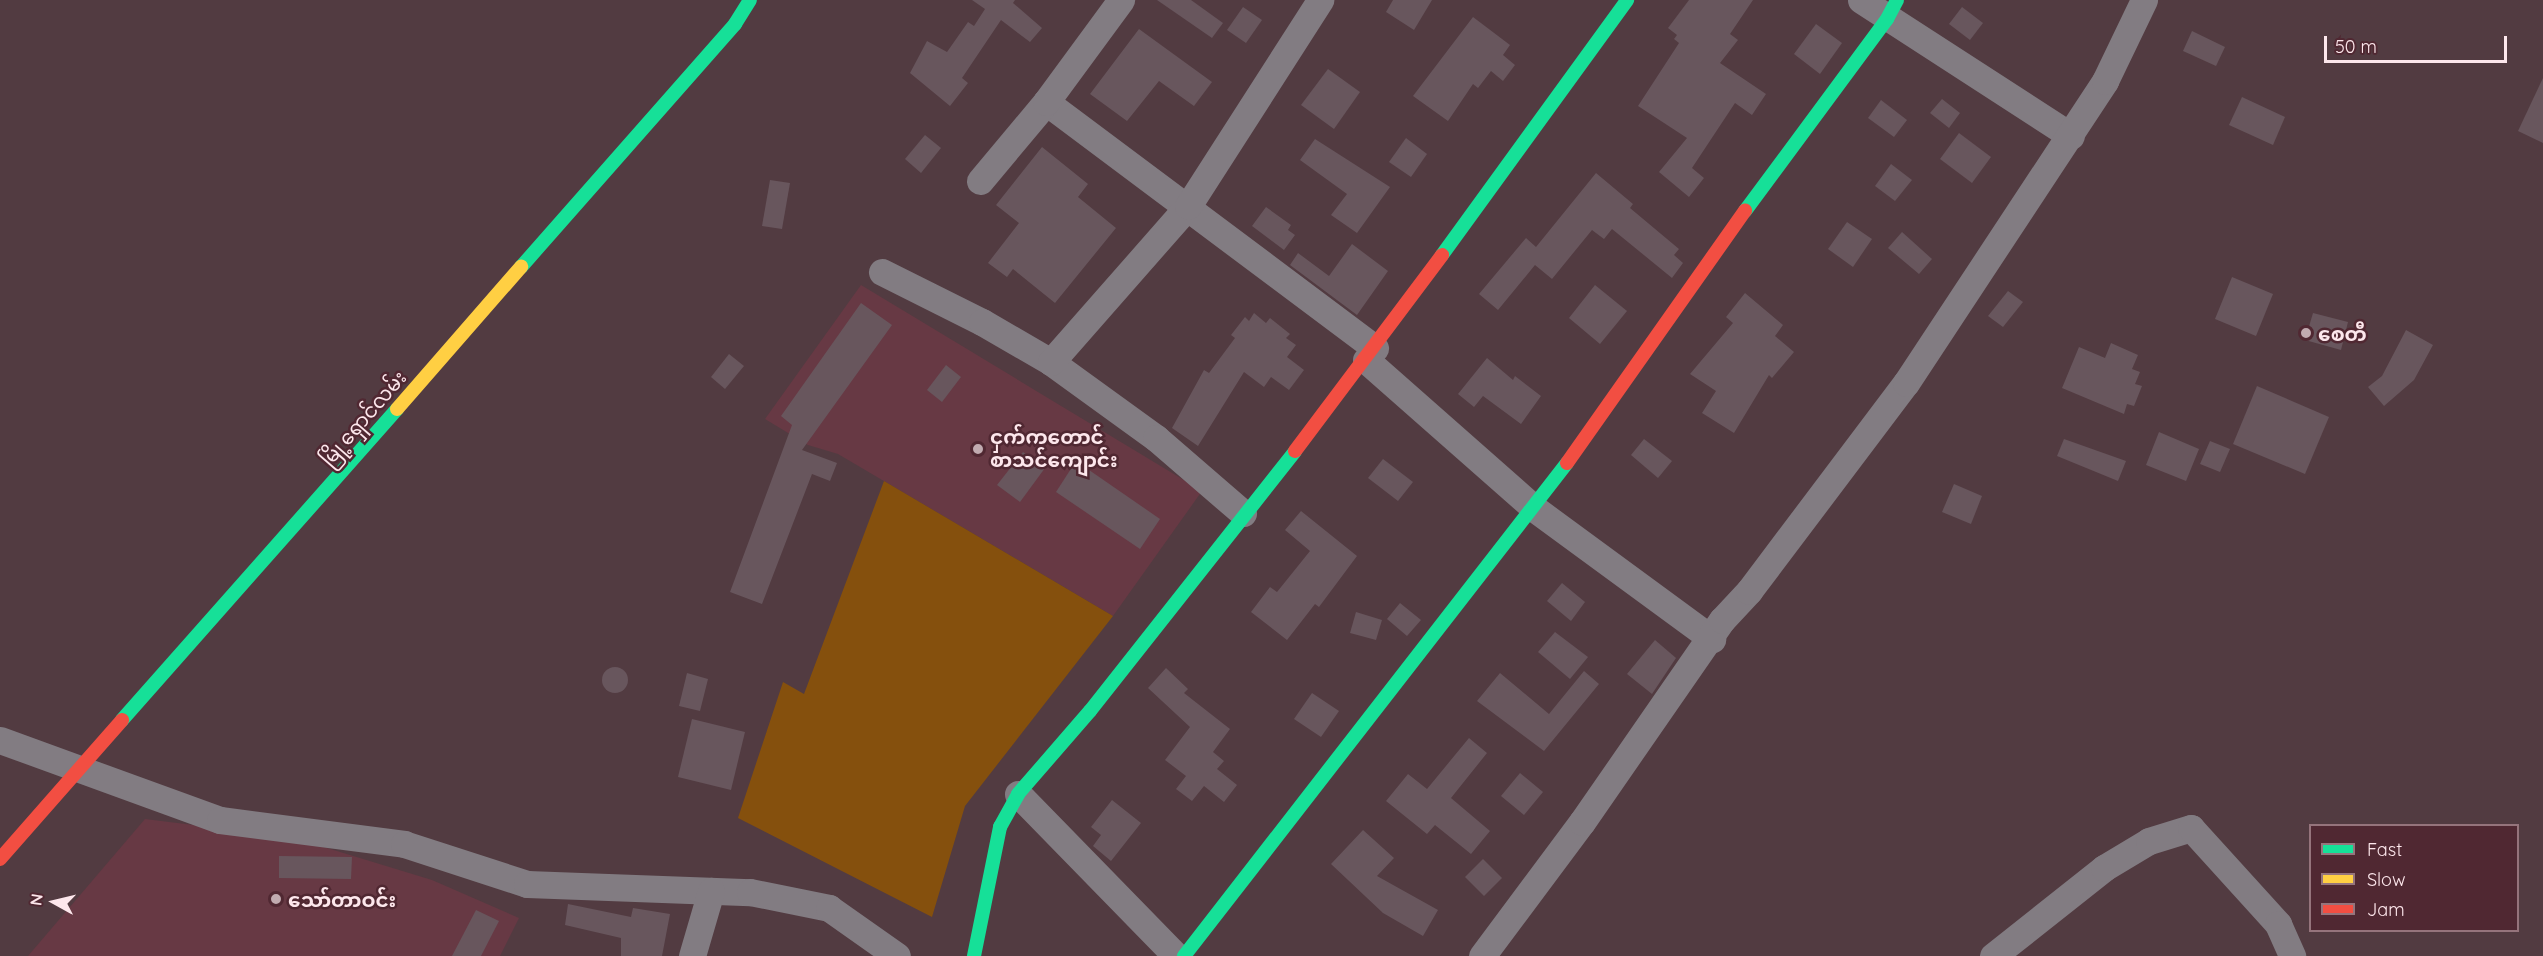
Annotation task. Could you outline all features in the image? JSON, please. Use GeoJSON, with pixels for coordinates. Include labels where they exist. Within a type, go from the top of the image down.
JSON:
{"type":"FeatureCollection","features":[{"type":"Feature","properties":{"kind":"main road","name":"မြို့ရှောင်လမ်း"},"geometry":{"type":"LineString","coordinates":[[0,859],[728,33],[750,0]]}},
{"type":"Feature","properties":{"kind":"main road"},"geometry":{"type":"LineString","coordinates":[[974,956],[1000,827],[1018,794],[1090,711],[1243,513],[1371,354],[1627,0]]}},
{"type":"Feature","properties":{"kind":"main road"},"geometry":{"type":"LineString","coordinates":[[1184,956],[1535,509],[1712,255],[1892,10]]}},
{"type":"Feature","properties":{"kind":"street"},"geometry":{"type":"LineString","coordinates":[[980,182],[1046,102],[1121,0]]}},
{"type":"Feature","properties":{"kind":"street"},"geometry":{"type":"LineString","coordinates":[[1051,362],[1188,206],[1320,0]]}},
{"type":"Feature","properties":{"kind":"street"},"geometry":{"type":"LineString","coordinates":[[1861,0],[1892,10],[2071,136]]}},
{"type":"Feature","properties":{"kind":"street"},"geometry":{"type":"LineString","coordinates":[[1482,956],[1712,639],[1722,620],[1749,591],[1906,383],[1979,275],[2037,180],[2071,136],[2105,81],[2144,0]]}},
{"type":"Feature","properties":{"kind":"street"},"geometry":{"type":"LineString","coordinates":[[1046,102],[1188,206],[1371,354],[1535,509],[1712,639]]}},
{"type":"Feature","properties":{"kind":"street"},"geometry":{"type":"LineString","coordinates":[[882,272],[981,322],[1051,362],[1156,438],[1243,513]]}},
{"type":"Feature","properties":{"kind":"street"},"geometry":{"type":"LineString","coordinates":[[0,740],[82,767],[220,820],[404,844],[527,884],[750,892],[829,908],[897,956]]}},
{"type":"Feature","properties":{"kind":"street"},"geometry":{"type":"LineString","coordinates":[[1018,794],[1176,956]]}},
{"type":"Feature","properties":{"kind":"street"},"geometry":{"type":"LineString","coordinates":[[1993,956],[2104,868],[2149,841],[2191,828],[2278,924],[2292,956]]}},
{"type":"Feature","properties":{"kind":"street"},"geometry":{"type":"LineString","coordinates":[[692,956],[711,891]]}},
{"type":"Feature","properties":{"kind":"shaded area","name":"ငှက်ကတောင် စာသင်ကျောင်း"},"geometry":{"type":"Polygon","coordinates":[[[861,285],[1202,491],[1113,616],[838,454],[808,445],[765,419],[861,285]]]}},
{"type":"Feature","properties":{"kind":"shaded area"},"geometry":{"type":"Polygon","coordinates":[[[884,481],[1113,616],[965,806],[932,917],[738,818],[783,682],[804,694],[884,481]]]}},
{"type":"Feature","properties":{"kind":"shaded area","name":"သော်တာဝင်း"},"geometry":{"type":"Polygon","coordinates":[[[145,819],[291,837],[432,880],[519,918],[500,956],[28,956],[145,819]]]}},
{"type":"Feature","properties":{"kind":"building"},"geometry":{"type":"Polygon","coordinates":[[[972,0],[1015,0],[1013,3],[1042,28],[1030,42],[1001,20],[962,78],[968,83],[950,106],[910,73],[927,41],[947,52],[968,22],[974,26],[985,9],[972,0]]]}},
{"type":"Feature","properties":{"kind":"building"},"geometry":{"type":"Polygon","coordinates":[[[1157,0],[1191,0],[1223,23],[1212,38],[1157,0]]]}},
{"type":"Feature","properties":{"kind":"building"},"geometry":{"type":"Polygon","coordinates":[[[1393,0],[1432,0],[1414,30],[1386,12],[1393,0]]]}},
{"type":"Feature","properties":{"kind":"building"},"geometry":{"type":"Polygon","coordinates":[[[1689,0],[1753,0],[1730,34],[1738,40],[1720,63],[1766,94],[1752,115],[1735,103],[1692,168],[1704,178],[1689,197],[1659,172],[1687,138],[1638,106],[1679,43],[1674,39],[1677,35],[1668,28],[1689,0]]]}},
{"type":"Feature","properties":{"kind":"building"},"geometry":{"type":"Polygon","coordinates":[[[1243,7],[1262,20],[1246,43],[1227,30],[1243,7]]]}},
{"type":"Feature","properties":{"kind":"building"},"geometry":{"type":"Polygon","coordinates":[[[1962,7],[1983,23],[1970,40],[1949,24],[1962,7]]]}},
{"type":"Feature","properties":{"kind":"building"},"geometry":{"type":"Polygon","coordinates":[[[1473,17],[1510,45],[1503,55],[1515,65],[1503,81],[1491,71],[1478,88],[1473,84],[1448,121],[1413,96],[1473,17]]]}},
{"type":"Feature","properties":{"kind":"building"},"geometry":{"type":"Polygon","coordinates":[[[1816,24],[1842,43],[1820,74],[1794,54],[1816,24]]]}},
{"type":"Feature","properties":{"kind":"building"},"geometry":{"type":"Polygon","coordinates":[[[1139,29],[1212,82],[1194,106],[1159,81],[1127,121],[1090,94],[1139,29]]]}},
{"type":"Feature","properties":{"kind":"building"},"geometry":{"type":"Polygon","coordinates":[[[2192,31],[2225,47],[2216,66],[2183,51],[2192,31]]]}},
{"type":"Feature","properties":{"kind":"building"},"geometry":{"type":"Polygon","coordinates":[[[1328,69],[1360,92],[1334,129],[1301,105],[1328,69]]]}},
{"type":"Feature","properties":{"kind":"building"},"geometry":{"type":"Polygon","coordinates":[[[2543,78],[2543,143],[2518,131],[2543,78]]]}},
{"type":"Feature","properties":{"kind":"building"},"geometry":{"type":"Polygon","coordinates":[[[2242,97],[2285,117],[2273,145],[2229,125],[2242,97]]]}},
{"type":"Feature","properties":{"kind":"building"},"geometry":{"type":"Polygon","coordinates":[[[1942,99],[1960,113],[1949,128],[1930,113],[1942,99]]]}},
{"type":"Feature","properties":{"kind":"building"},"geometry":{"type":"Polygon","coordinates":[[[1881,100],[1907,120],[1894,137],[1868,118],[1881,100]]]}},
{"type":"Feature","properties":{"kind":"building"},"geometry":{"type":"Polygon","coordinates":[[[1959,133],[1991,157],[1972,183],[1940,159],[1959,133]]]}},
{"type":"Feature","properties":{"kind":"building"},"geometry":{"type":"Polygon","coordinates":[[[925,135],[941,148],[921,173],[905,159],[925,135]]]}},
{"type":"Feature","properties":{"kind":"building"},"geometry":{"type":"Polygon","coordinates":[[[1406,138],[1427,154],[1411,177],[1389,162],[1406,138]]]}},
{"type":"Feature","properties":{"kind":"building"},"geometry":{"type":"Polygon","coordinates":[[[1315,139],[1390,187],[1357,233],[1331,215],[1347,194],[1300,160],[1315,139]]]}},
{"type":"Feature","properties":{"kind":"building"},"geometry":{"type":"Polygon","coordinates":[[[1042,147],[1088,184],[1078,197],[1116,228],[1055,303],[1013,269],[1007,277],[988,263],[1019,223],[996,205],[1042,147]]]}},
{"type":"Feature","properties":{"kind":"building"},"geometry":{"type":"Polygon","coordinates":[[[1891,164],[1912,180],[1895,201],[1875,186],[1891,164]]]}},
{"type":"Feature","properties":{"kind":"building"},"geometry":{"type":"Polygon","coordinates":[[[1596,173],[1633,204],[1630,208],[1679,249],[1674,255],[1683,263],[1672,278],[1612,229],[1604,239],[1592,230],[1552,279],[1535,265],[1498,310],[1479,294],[1526,238],[1536,247],[1596,173]]]}},
{"type":"Feature","properties":{"kind":"building"},"geometry":{"type":"Polygon","coordinates":[[[770,180],[790,183],[782,229],[762,226],[770,180]]]}},
{"type":"Feature","properties":{"kind":"building"},"geometry":{"type":"Polygon","coordinates":[[[1266,207],[1291,225],[1288,230],[1295,235],[1284,250],[1252,226],[1266,207]]]}},
{"type":"Feature","properties":{"kind":"building"},"geometry":{"type":"Polygon","coordinates":[[[1847,222],[1872,239],[1853,267],[1828,249],[1847,222]]]}},
{"type":"Feature","properties":{"kind":"building"},"geometry":{"type":"Polygon","coordinates":[[[1902,232],[1932,259],[1919,274],[1888,248],[1902,232]]]}},
{"type":"Feature","properties":{"kind":"building"},"geometry":{"type":"Polygon","coordinates":[[[1352,244],[1388,271],[1357,315],[1290,265],[1298,253],[1329,276],[1352,244]]]}},
{"type":"Feature","properties":{"kind":"building"},"geometry":{"type":"Polygon","coordinates":[[[2232,277],[2273,294],[2256,336],[2215,319],[2232,277]]]}},
{"type":"Feature","properties":{"kind":"building"},"geometry":{"type":"Polygon","coordinates":[[[1595,285],[1627,311],[1600,344],[1569,318],[1595,285]]]}},
{"type":"Feature","properties":{"kind":"building"},"geometry":{"type":"Polygon","coordinates":[[[2008,291],[2023,302],[2003,327],[1988,316],[2008,291]]]}},
{"type":"Feature","properties":{"kind":"building"},"geometry":{"type":"Polygon","coordinates":[[[1745,293],[1783,325],[1775,336],[1794,352],[1772,378],[1769,375],[1734,433],[1702,413],[1716,391],[1690,374],[1733,323],[1726,317],[1745,293]]]}},
{"type":"Feature","properties":{"kind":"building"},"geometry":{"type":"Polygon","coordinates":[[[861,303],[892,325],[802,450],[837,463],[830,481],[812,474],[762,604],[730,592],[792,425],[781,416],[861,303]]]}},
{"type":"Feature","properties":{"kind":"building"},"geometry":{"type":"Polygon","coordinates":[[[1254,313],[1266,323],[1270,318],[1290,334],[1286,338],[1296,345],[1287,357],[1304,370],[1289,390],[1271,377],[1264,387],[1244,372],[1198,446],[1172,428],[1204,370],[1209,373],[1235,338],[1231,335],[1245,317],[1249,321],[1254,313]]]}},
{"type":"Feature","properties":{"kind":"building"},"geometry":{"type":"Polygon","coordinates":[[[2313,313],[2348,322],[2341,350],[2305,340],[2313,313]]]}},
{"type":"Feature","properties":{"kind":"building"},"geometry":{"type":"Polygon","coordinates":[[[2406,330],[2433,345],[2414,380],[2384,406],[2368,387],[2382,376],[2406,330]]]}},
{"type":"Feature","properties":{"kind":"building"},"geometry":{"type":"Polygon","coordinates":[[[2111,343],[2138,355],[2132,369],[2140,372],[2135,384],[2142,386],[2134,406],[2127,404],[2124,414],[2062,388],[2079,347],[2105,358],[2111,343]]]}},
{"type":"Feature","properties":{"kind":"building"},"geometry":{"type":"Polygon","coordinates":[[[729,354],[744,366],[725,389],[711,377],[729,354]]]}},
{"type":"Feature","properties":{"kind":"building"},"geometry":{"type":"Polygon","coordinates":[[[1487,358],[1513,380],[1515,376],[1541,396],[1521,424],[1483,396],[1474,407],[1458,394],[1487,358]]]}},
{"type":"Feature","properties":{"kind":"building"},"geometry":{"type":"Polygon","coordinates":[[[946,365],[961,377],[942,402],[927,390],[946,365]]]}},
{"type":"Feature","properties":{"kind":"building"},"geometry":{"type":"Polygon","coordinates":[[[2257,386],[2329,417],[2305,474],[2233,444],[2257,386]]]}},
{"type":"Feature","properties":{"kind":"building"},"geometry":{"type":"Polygon","coordinates":[[[2159,432],[2199,449],[2186,481],[2146,465],[2159,432]]]}},
{"type":"Feature","properties":{"kind":"building"},"geometry":{"type":"Polygon","coordinates":[[[1644,439],[1672,461],[1658,478],[1631,455],[1644,439]]]}},
{"type":"Feature","properties":{"kind":"building"},"geometry":{"type":"Polygon","coordinates":[[[2064,439],[2126,461],[2118,481],[2057,456],[2064,439]]]}},
{"type":"Feature","properties":{"kind":"building"},"geometry":{"type":"Polygon","coordinates":[[[2210,441],[2230,449],[2220,472],[2200,464],[2210,441]]]}},
{"type":"Feature","properties":{"kind":"building"},"geometry":{"type":"Polygon","coordinates":[[[1023,452],[1045,468],[1020,502],[997,485],[1023,452]]]}},
{"type":"Feature","properties":{"kind":"building"},"geometry":{"type":"Polygon","coordinates":[[[1383,459],[1413,482],[1398,501],[1368,478],[1383,459]]]}},
{"type":"Feature","properties":{"kind":"building"},"geometry":{"type":"Polygon","coordinates":[[[1076,461],[1160,519],[1140,549],[1056,492],[1076,461]]]}},
{"type":"Feature","properties":{"kind":"building"},"geometry":{"type":"Polygon","coordinates":[[[1954,484],[1982,496],[1971,524],[1942,512],[1954,484]]]}},
{"type":"Feature","properties":{"kind":"building"},"geometry":{"type":"Polygon","coordinates":[[[1301,511],[1357,556],[1319,607],[1315,604],[1287,640],[1251,612],[1270,587],[1277,592],[1310,551],[1285,530],[1301,511]]]}},
{"type":"Feature","properties":{"kind":"building"},"geometry":{"type":"Polygon","coordinates":[[[1562,583],[1585,602],[1571,621],[1547,601],[1562,583]]]}},
{"type":"Feature","properties":{"kind":"building"},"geometry":{"type":"Polygon","coordinates":[[[1400,603],[1421,620],[1407,636],[1387,619],[1400,603]]]}},
{"type":"Feature","properties":{"kind":"building"},"geometry":{"type":"Polygon","coordinates":[[[1356,612],[1382,620],[1376,640],[1350,633],[1356,612]]]}},
{"type":"Feature","properties":{"kind":"building"},"geometry":{"type":"Polygon","coordinates":[[[1555,632],[1588,657],[1570,679],[1538,652],[1555,632]]]}},
{"type":"Feature","properties":{"kind":"building"},"geometry":{"type":"Polygon","coordinates":[[[1655,640],[1676,658],[1652,694],[1627,674],[1655,640]]]}},
{"type":"Feature","properties":{"kind":"building"},"geometry":{"type":"Polygon","coordinates":[[[615,667],[624,671],[628,680],[624,689],[615,693],[606,689],[602,680],[606,671],[615,667]]]}},
{"type":"Feature","properties":{"kind":"building"},"geometry":{"type":"Polygon","coordinates":[[[1166,668],[1188,689],[1184,693],[1230,729],[1213,752],[1224,761],[1217,769],[1237,785],[1224,802],[1204,786],[1192,801],[1176,789],[1186,776],[1165,760],[1190,727],[1148,688],[1166,668]]]}},
{"type":"Feature","properties":{"kind":"building"},"geometry":{"type":"Polygon","coordinates":[[[1584,671],[1599,684],[1544,751],[1477,701],[1500,673],[1549,714],[1584,671]]]}},
{"type":"Feature","properties":{"kind":"building"},"geometry":{"type":"Polygon","coordinates":[[[687,673],[708,679],[700,711],[679,706],[687,673]]]}},
{"type":"Feature","properties":{"kind":"building"},"geometry":{"type":"Polygon","coordinates":[[[1312,693],[1339,711],[1321,737],[1294,719],[1312,693]]]}},
{"type":"Feature","properties":{"kind":"building"},"geometry":{"type":"Polygon","coordinates":[[[692,719],[745,732],[731,790],[678,777],[692,719]]]}},
{"type":"Feature","properties":{"kind":"building"},"geometry":{"type":"Polygon","coordinates":[[[1469,738],[1487,753],[1451,798],[1490,831],[1471,854],[1435,825],[1427,834],[1386,801],[1408,774],[1427,789],[1469,738]]]}},
{"type":"Feature","properties":{"kind":"building"},"geometry":{"type":"Polygon","coordinates":[[[1520,773],[1543,792],[1524,815],[1501,796],[1520,773]]]}},
{"type":"Feature","properties":{"kind":"building"},"geometry":{"type":"Polygon","coordinates":[[[1112,800],[1141,823],[1111,861],[1093,846],[1101,835],[1091,827],[1112,800]]]}},
{"type":"Feature","properties":{"kind":"building"},"geometry":{"type":"Polygon","coordinates":[[[1363,830],[1394,858],[1377,876],[1438,910],[1423,936],[1383,913],[1331,864],[1363,830]]]}},
{"type":"Feature","properties":{"kind":"building"},"geometry":{"type":"Polygon","coordinates":[[[279,856],[352,857],[351,879],[279,878],[279,856]]]}},
{"type":"Feature","properties":{"kind":"building"},"geometry":{"type":"Polygon","coordinates":[[[1483,859],[1502,878],[1484,896],[1465,877],[1483,859]]]}},
{"type":"Feature","properties":{"kind":"building"},"geometry":{"type":"Polygon","coordinates":[[[568,904],[631,917],[633,908],[670,914],[662,956],[621,956],[621,938],[565,925],[568,904]]]}},
{"type":"Feature","properties":{"kind":"building"},"geometry":{"type":"Polygon","coordinates":[[[476,910],[499,921],[481,956],[452,956],[476,910]]]}},
{"type":"Feature","properties":{"kind":"traffic: fast"},"geometry":{"type":"LineString","coordinates":[[521,267],[735,24],[750,0]]}},
{"type":"Feature","properties":{"kind":"traffic: fast"},"geometry":{"type":"LineString","coordinates":[[1442,255],[1627,0]]}},
{"type":"Feature","properties":{"kind":"traffic: fast"},"geometry":{"type":"LineString","coordinates":[[1745,211],[1887,19],[1897,0]]}},
{"type":"Feature","properties":{"kind":"traffic: fast"},"geometry":{"type":"LineString","coordinates":[[122,720],[397,409]]}},
{"type":"Feature","properties":{"kind":"traffic: fast"},"geometry":{"type":"LineString","coordinates":[[974,956],[1000,827],[1018,794],[1090,711],[1295,451]]}},
{"type":"Feature","properties":{"kind":"traffic: fast"},"geometry":{"type":"LineString","coordinates":[[1184,956],[1567,463]]}},
{"type":"Feature","properties":{"kind":"traffic: slow"},"geometry":{"type":"LineString","coordinates":[[397,409],[521,267]]}},
{"type":"Feature","properties":{"kind":"traffic: jam"},"geometry":{"type":"LineString","coordinates":[[1567,463],[1745,211]]}},
{"type":"Feature","properties":{"kind":"traffic: jam"},"geometry":{"type":"LineString","coordinates":[[1295,451],[1442,255]]}},
{"type":"Feature","properties":{"kind":"traffic: jam"},"geometry":{"type":"LineString","coordinates":[[0,859],[122,720]]}},
{"type":"Feature","properties":{"kind":"place","name":"စေတီ"},"geometry":{"type":"Point","coordinates":[2306,333]}},
{"type":"Feature","properties":{"kind":"place","name":"ငှက်ကတောင် စာသင်ကျောင်း"},"geometry":{"type":"Point","coordinates":[978,449]}},
{"type":"Feature","properties":{"kind":"place","name":"သော်တာဝင်း"},"geometry":{"type":"Point","coordinates":[276,899]}}]}
